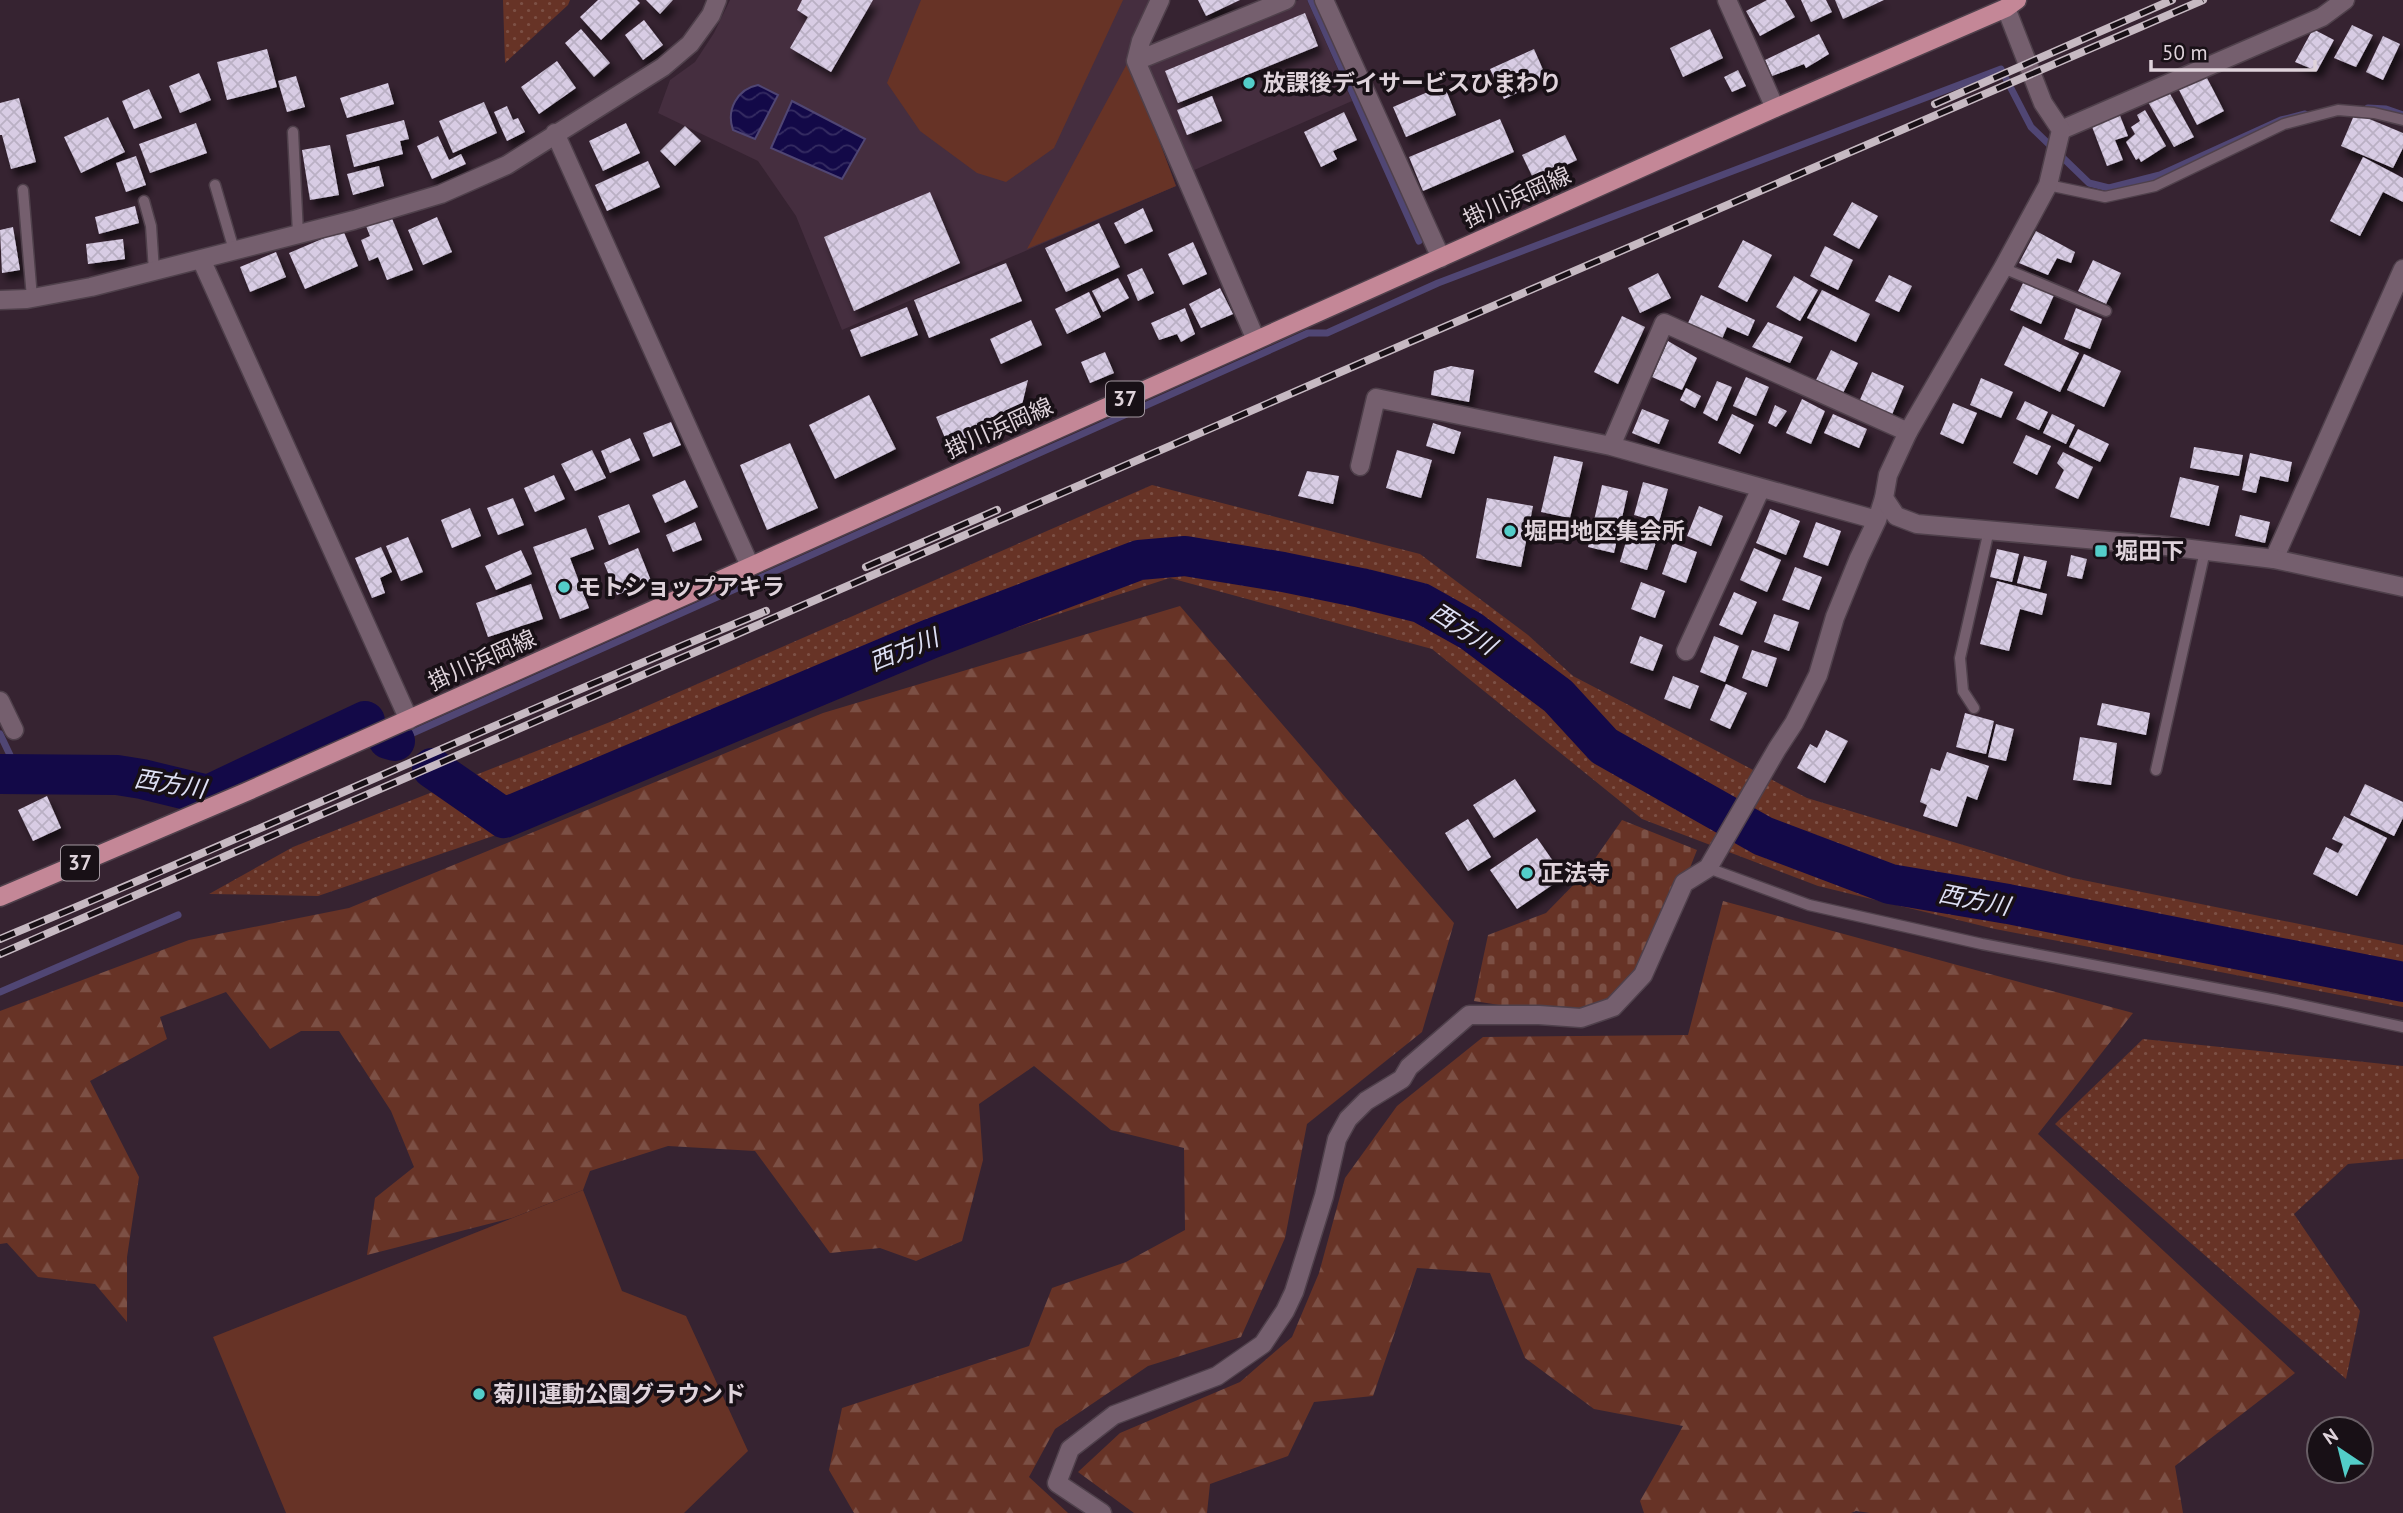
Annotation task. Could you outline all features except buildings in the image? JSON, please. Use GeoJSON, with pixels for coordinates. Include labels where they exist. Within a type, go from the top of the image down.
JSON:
{"type":"FeatureCollection","features":[{"type":"Feature","properties":{"kind":"main road","name":"掛川浜岡線"},"geometry":{"type":"LineString","coordinates":[[0,897],[409,720],[2011,4]]}},
{"type":"Feature","properties":{"kind":"street"},"geometry":{"type":"LineString","coordinates":[[0,300],[32,298],[91,287],[441,194],[507,165],[663,66],[690,44],[717,0]]}},
{"type":"Feature","properties":{"kind":"street"},"geometry":{"type":"LineString","coordinates":[[1160,0],[1141,41],[1136,61],[1256,340]]}},
{"type":"Feature","properties":{"kind":"street"},"geometry":{"type":"LineString","coordinates":[[1136,61],[1286,0]]}},
{"type":"Feature","properties":{"kind":"street"},"geometry":{"type":"LineString","coordinates":[[1324,0],[1441,258]]}},
{"type":"Feature","properties":{"kind":"street"},"geometry":{"type":"LineString","coordinates":[[1727,0],[1775,108]]}},
{"type":"Feature","properties":{"kind":"street"},"geometry":{"type":"LineString","coordinates":[[2061,131],[2322,17],[2345,0]]}},
{"type":"Feature","properties":{"kind":"street"},"geometry":{"type":"LineString","coordinates":[[1102,1513],[1057,1483],[1070,1449],[1114,1415],[1217,1376],[1263,1344],[1294,1292],[1324,1195],[1337,1139],[1348,1119],[1366,1101],[1402,1079],[1409,1067],[1469,1015],[1581,1018],[1613,1007],[1643,975],[1684,883],[1708,868],[1794,723],[1818,675],[1835,617],[1877,520],[1888,475],[1908,432],[2048,185],[2061,131],[2043,103],[2011,4]]}},
{"type":"Feature","properties":{"kind":"street"},"geometry":{"type":"LineString","coordinates":[[555,133],[750,566]]}},
{"type":"Feature","properties":{"kind":"street"},"geometry":{"type":"LineString","coordinates":[[201,259],[409,720]]}},
{"type":"Feature","properties":{"kind":"street"},"geometry":{"type":"LineString","coordinates":[[2274,559],[2403,269]]}},
{"type":"Feature","properties":{"kind":"street"},"geometry":{"type":"LineString","coordinates":[[1611,446],[1664,323],[1908,432]]}},
{"type":"Feature","properties":{"kind":"street"},"geometry":{"type":"LineString","coordinates":[[1360,466],[1376,397],[1611,446],[1877,520]]}},
{"type":"Feature","properties":{"kind":"street"},"geometry":{"type":"LineString","coordinates":[[1686,651],[1761,488]]}},
{"type":"Feature","properties":{"kind":"street"},"geometry":{"type":"LineString","coordinates":[[1884,498],[1896,516],[1917,524],[2274,559],[2403,587]]}},
{"type":"Feature","properties":{"kind":"street"},"geometry":{"type":"LineString","coordinates":[[0,701],[14,730]]}},
{"type":"Feature","properties":{"kind":"lane"},"geometry":{"type":"LineString","coordinates":[[2048,185],[2105,197],[2155,186],[2284,124],[2337,110],[2374,113],[2403,120]]}},
{"type":"Feature","properties":{"kind":"lane"},"geometry":{"type":"LineString","coordinates":[[293,132],[298,234]]}},
{"type":"Feature","properties":{"kind":"lane"},"geometry":{"type":"LineString","coordinates":[[215,185],[234,250]]}},
{"type":"Feature","properties":{"kind":"lane"},"geometry":{"type":"LineString","coordinates":[[23,190],[32,298]]}},
{"type":"Feature","properties":{"kind":"lane"},"geometry":{"type":"LineString","coordinates":[[144,201],[151,226],[154,271]]}},
{"type":"Feature","properties":{"kind":"lane"},"geometry":{"type":"LineString","coordinates":[[2003,268],[2106,312]]}},
{"type":"Feature","properties":{"kind":"lane"},"geometry":{"type":"LineString","coordinates":[[1974,708],[1963,691],[1960,657],[1989,530]]}},
{"type":"Feature","properties":{"kind":"lane"},"geometry":{"type":"LineString","coordinates":[[2156,770],[2205,551]]}},
{"type":"Feature","properties":{"kind":"lane"},"geometry":{"type":"LineString","coordinates":[[1708,868],[1809,905],[1982,944],[2277,1000],[2403,1027]]}},
{"type":"Feature","properties":{"kind":"shaded area"},"geometry":{"type":"Polygon","coordinates":[[[730,0],[1157,0],[1129,60],[1176,186],[842,330],[796,216],[758,161],[658,113],[670,80],[695,62],[714,33],[730,0]]]}},
{"type":"Feature","properties":{"kind":"shaded area","name":"放課後デイサービスひまわり"},"geometry":{"type":"Polygon","coordinates":[[[1299,0],[1307,0],[1352,101],[1192,171],[1146,64],[1299,0]]]}},
{"type":"Feature","properties":{"kind":"green space"},"geometry":{"type":"Polygon","coordinates":[[[503,0],[570,0],[568,5],[505,63],[503,0]]]}},
{"type":"Feature","properties":{"kind":"green space"},"geometry":{"type":"Polygon","coordinates":[[[921,0],[1123,0],[1054,148],[1006,182],[977,173],[920,131],[887,83],[921,0]]]}},
{"type":"Feature","properties":{"kind":"green space"},"geometry":{"type":"Polygon","coordinates":[[[1129,60],[1176,186],[1027,249],[1129,60]]]}},
{"type":"Feature","properties":{"kind":"green space"},"geometry":{"type":"Polygon","coordinates":[[[1152,485],[1420,554],[1528,635],[1573,676],[1807,798],[2073,878],[2403,945],[2403,1007],[1995,929],[1818,886],[1642,819],[1432,649],[1170,578],[762,710],[511,830],[318,896],[209,894],[293,847],[615,720],[1152,485]]]}},
{"type":"Feature","properties":{"kind":"green space"},"geometry":{"type":"Polygon","coordinates":[[[1180,606],[1454,923],[1422,1032],[1307,1124],[1285,1238],[1241,1337],[1148,1366],[1055,1429],[1029,1477],[1068,1513],[854,1513],[829,1470],[842,1408],[1029,1346],[1052,1288],[1126,1262],[1185,1230],[1184,1148],[1111,1130],[1034,1066],[979,1104],[983,1160],[962,1241],[916,1261],[880,1248],[830,1253],[755,1151],[668,1146],[590,1171],[583,1190],[512,1218],[367,1255],[375,1198],[414,1167],[391,1111],[339,1031],[301,1031],[270,1049],[226,992],[160,1017],[167,1039],[90,1081],[139,1177],[127,1257],[127,1322],[95,1284],[38,1277],[7,1243],[0,1244],[0,1011],[189,940],[349,908],[823,713],[1180,606]]]}},
{"type":"Feature","properties":{"kind":"green space"},"geometry":{"type":"Polygon","coordinates":[[[1622,820],[1697,850],[1684,883],[1623,996],[1581,1018],[1474,1001],[1488,935],[1546,913],[1585,873],[1622,820]]]}},
{"type":"Feature","properties":{"kind":"green space"},"geometry":{"type":"Polygon","coordinates":[[[1723,901],[2133,1013],[2038,1134],[2295,1373],[2175,1466],[2183,1513],[1644,1513],[1640,1501],[1683,1426],[1594,1409],[1525,1358],[1490,1273],[1417,1268],[1373,1396],[1314,1402],[1288,1456],[1210,1484],[1207,1513],[1134,1513],[1078,1472],[1120,1433],[1240,1382],[1292,1337],[1319,1273],[1345,1178],[1397,1106],[1483,1037],[1688,1035],[1723,901]]]}},
{"type":"Feature","properties":{"kind":"green space"},"geometry":{"type":"Polygon","coordinates":[[[2143,1039],[2403,1066],[2403,1159],[2348,1164],[2294,1214],[2360,1311],[2346,1379],[2055,1124],[2143,1039]]]}},
{"type":"Feature","properties":{"kind":"green space","name":"菊川運動公園グラウンド"},"geometry":{"type":"Polygon","coordinates":[[[583,1190],[622,1291],[686,1316],[748,1451],[684,1513],[286,1513],[213,1337],[583,1190]]]}},
{"type":"Feature","properties":{"kind":"water"},"geometry":{"type":"Polygon","coordinates":[[[758,85],[778,95],[755,139],[733,130],[731,115],[739,96],[758,85]]]}},
{"type":"Feature","properties":{"kind":"water"},"geometry":{"type":"Polygon","coordinates":[[[792,101],[865,139],[842,179],[771,148],[792,101]]]}},
{"type":"Feature","properties":{"kind":"waterway"},"geometry":{"type":"LineString","coordinates":[[1311,0],[1419,241]]}},
{"type":"Feature","properties":{"kind":"waterway"},"geometry":{"type":"LineString","coordinates":[[395,741],[1308,333],[1327,333],[1438,283],[2001,69],[2031,127],[2089,183],[2109,188],[2160,175],[2281,120],[2305,114]]}},
{"type":"Feature","properties":{"kind":"waterway"},"geometry":{"type":"LineString","coordinates":[[2368,108],[2386,109],[2403,115]]}},
{"type":"Feature","properties":{"kind":"waterway","name":"西方川"},"geometry":{"type":"LineString","coordinates":[[432,768],[504,818],[930,639],[1139,560],[1185,556],[1283,572],[1421,603],[1471,631],[1558,696],[1604,746],[1763,836],[1890,884],[2008,904],[2403,982]]}},
{"type":"Feature","properties":{"kind":"waterway","name":"西方川"},"geometry":{"type":"LineString","coordinates":[[0,774],[117,775],[208,795],[365,721]]}},
{"type":"Feature","properties":{"kind":"waterway"},"geometry":{"type":"LineString","coordinates":[[0,734],[19,774]]}},
{"type":"Feature","properties":{"kind":"waterway","name":"西方川"},"geometry":{"type":"LineString","coordinates":[[388,739],[395,741]]}},
{"type":"Feature","properties":{"kind":"waterway"},"geometry":{"type":"LineString","coordinates":[[0,992],[178,915]]}},
{"type":"Feature","properties":{"kind":"railway"},"geometry":{"type":"LineString","coordinates":[[1935,104],[2172,0]]}},
{"type":"Feature","properties":{"kind":"railway"},"geometry":{"type":"LineString","coordinates":[[0,954],[2203,0]]}},
{"type":"Feature","properties":{"kind":"railway"},"geometry":{"type":"LineString","coordinates":[[866,567],[997,510]]}},
{"type":"Feature","properties":{"kind":"railway"},"geometry":{"type":"LineString","coordinates":[[0,939],[766,611]]}},
{"type":"Feature","properties":{"kind":"place","name":"放課後デイサービスひまわり"},"geometry":{"type":"Point","coordinates":[1249,83]}},
{"type":"Feature","properties":{"kind":"place","name":"堀田地区集会所"},"geometry":{"type":"Point","coordinates":[1510,531]}},
{"type":"Feature","properties":{"kind":"place","name":"堀田下"},"geometry":{"type":"Point","coordinates":[2101,551]}},
{"type":"Feature","properties":{"kind":"place","name":"モトショップアキラ"},"geometry":{"type":"Point","coordinates":[564,587]}},
{"type":"Feature","properties":{"kind":"place","name":"正法寺"},"geometry":{"type":"Point","coordinates":[1527,873]}},
{"type":"Feature","properties":{"kind":"place","name":"菊川運動公園グラウンド"},"geometry":{"type":"Point","coordinates":[479,1394]}}]}
